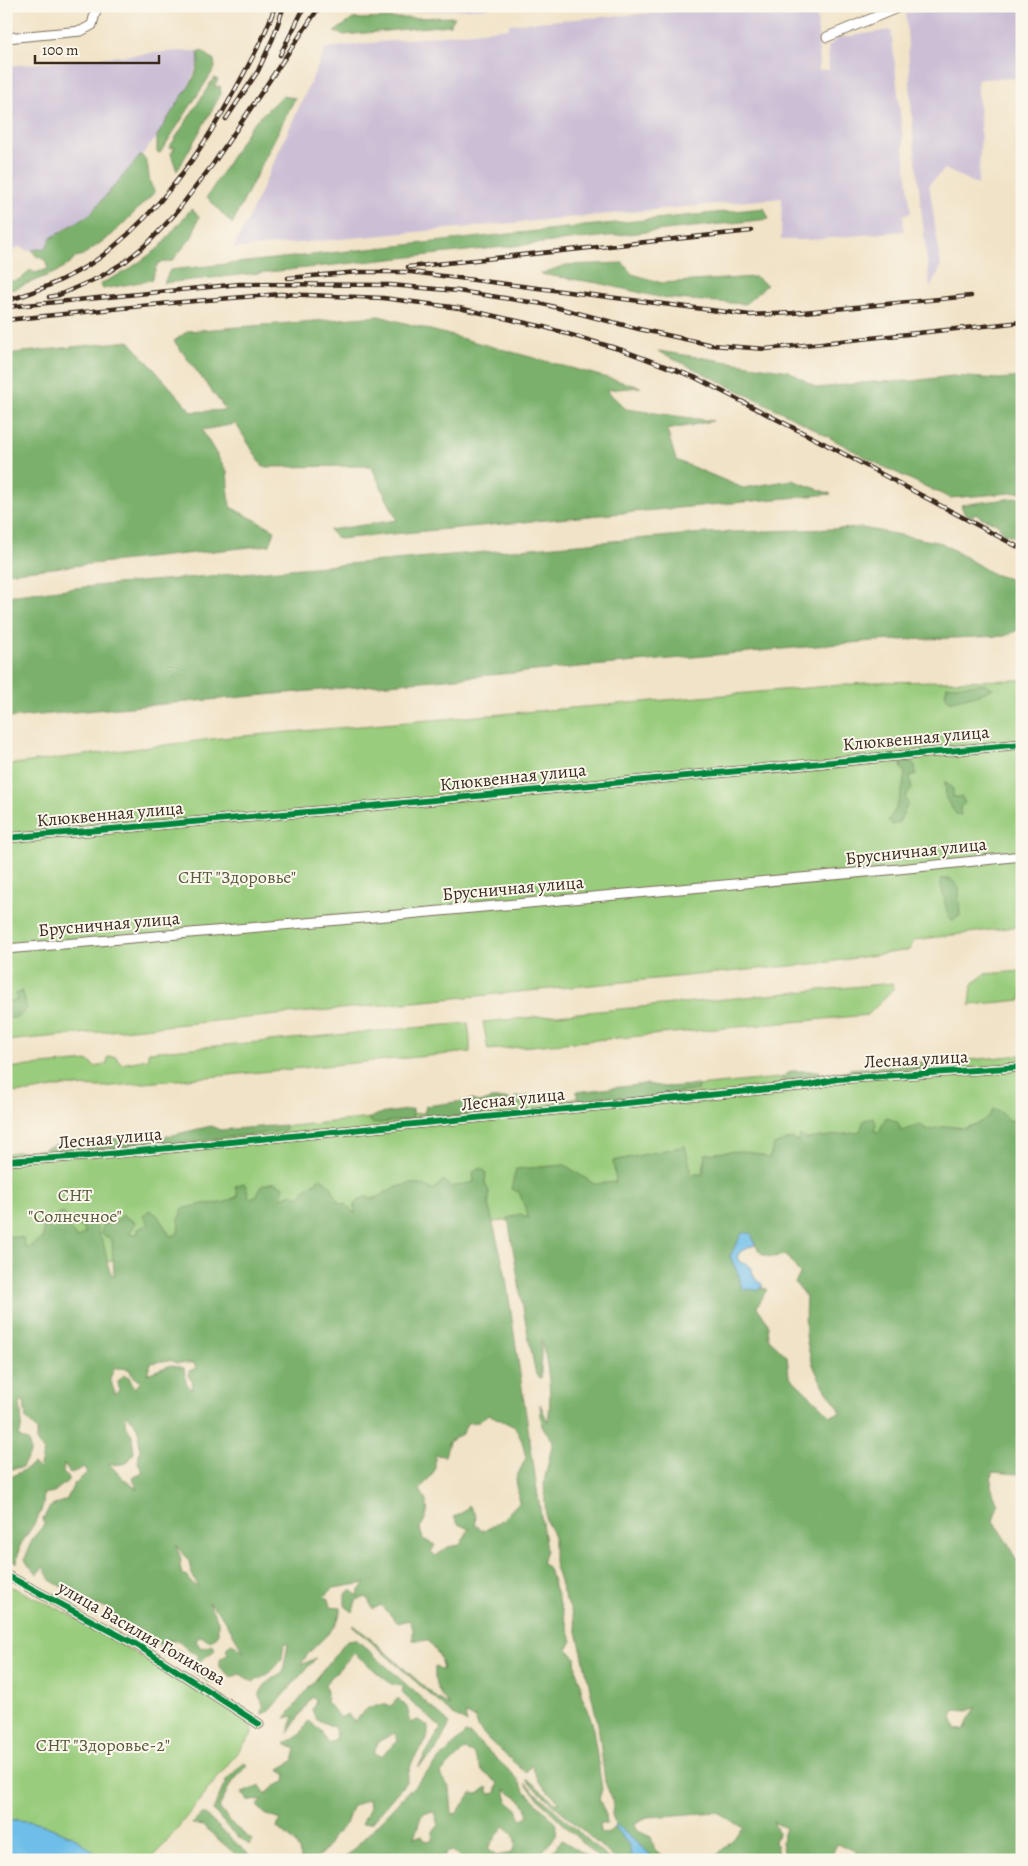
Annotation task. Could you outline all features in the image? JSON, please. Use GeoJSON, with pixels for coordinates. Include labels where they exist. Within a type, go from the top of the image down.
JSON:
{"type":"FeatureCollection","features":[{"type":"Feature","properties":{"kind":"street"},"geometry":{"type":"LineString","coordinates":[[6,38],[81,31],[92,25],[97,6]]}},
{"type":"Feature","properties":{"kind":"street"},"geometry":{"type":"LineString","coordinates":[[827,37],[902,6]]}},
{"type":"Feature","properties":{"kind":"street","name":"Клюквенная улица"},"geometry":{"type":"LineString","coordinates":[[6,838],[319,811],[1022,744]]}},
{"type":"Feature","properties":{"kind":"street","name":"Брусничная улица"},"geometry":{"type":"LineString","coordinates":[[6,949],[408,914],[1022,856]]}},
{"type":"Feature","properties":{"kind":"street","name":"Лесная улица"},"geometry":{"type":"LineString","coordinates":[[6,1161],[98,1155],[810,1085],[837,1079],[1022,1068]]}},
{"type":"Feature","properties":{"kind":"street","name":"улица Василия Голикова"},"geometry":{"type":"LineString","coordinates":[[6,1575],[137,1645],[260,1724]]}},
{"type":"Feature","properties":{"kind":"shaded area"},"geometry":{"type":"Polygon","coordinates":[[[359,6],[490,6],[488,8],[363,14],[359,6]]]}},
{"type":"Feature","properties":{"kind":"shaded area"},"geometry":{"type":"Polygon","coordinates":[[[745,6],[817,6],[819,70],[829,70],[828,47],[838,38],[891,30],[911,213],[903,215],[904,231],[810,240],[781,240],[782,198],[233,249],[326,48],[509,28],[509,24],[745,6]]]}},
{"type":"Feature","properties":{"kind":"shaded area"},"geometry":{"type":"Polygon","coordinates":[[[967,6],[1022,6],[1022,78],[977,79],[981,132],[978,185],[945,169],[929,184],[941,267],[930,288],[913,134],[906,13],[967,6]]]}},
{"type":"Feature","properties":{"kind":"shaded area"},"geometry":{"type":"Polygon","coordinates":[[[196,51],[201,55],[187,91],[172,120],[90,214],[59,232],[51,247],[27,251],[21,247],[14,248],[11,263],[6,263],[6,66],[196,51]]]}},
{"type":"Feature","properties":{"kind":"green space"},"geometry":{"type":"Polygon","coordinates":[[[455,17],[450,25],[344,35],[334,32],[353,19],[455,17]]]}},
{"type":"Feature","properties":{"kind":"green space"},"geometry":{"type":"Polygon","coordinates":[[[202,51],[214,60],[215,68],[160,153],[157,152],[157,136],[192,82],[197,70],[198,53],[202,51]]]}},
{"type":"Feature","properties":{"kind":"green space"},"geometry":{"type":"Polygon","coordinates":[[[214,78],[218,80],[214,87],[220,86],[221,94],[177,171],[171,154],[175,147],[169,148],[214,78]]]}},
{"type":"Feature","properties":{"kind":"green space"},"geometry":{"type":"Polygon","coordinates":[[[282,96],[295,98],[232,224],[207,197],[252,124],[282,96]]]}},
{"type":"Feature","properties":{"kind":"green space"},"geometry":{"type":"Polygon","coordinates":[[[141,155],[147,162],[150,181],[155,192],[113,234],[83,255],[76,257],[70,264],[54,273],[6,292],[6,280],[14,281],[20,279],[30,270],[35,273],[48,269],[45,260],[36,256],[32,250],[46,248],[51,238],[90,214],[141,155]]]}},
{"type":"Feature","properties":{"kind":"green space"},"geometry":{"type":"Polygon","coordinates":[[[764,208],[769,219],[164,283],[170,270],[764,208]]]}},
{"type":"Feature","properties":{"kind":"green space"},"geometry":{"type":"Polygon","coordinates":[[[191,209],[199,216],[192,237],[172,261],[158,263],[151,280],[103,289],[100,284],[128,270],[159,248],[191,209]]]}},
{"type":"Feature","properties":{"kind":"green space"},"geometry":{"type":"Polygon","coordinates":[[[623,263],[632,274],[662,283],[755,277],[767,285],[745,304],[663,298],[598,283],[540,274],[566,265],[623,263]]]}},
{"type":"Feature","properties":{"kind":"green space"},"geometry":{"type":"Polygon","coordinates":[[[379,316],[641,387],[606,390],[626,409],[713,421],[667,430],[676,460],[743,488],[792,480],[831,494],[338,539],[329,530],[397,520],[371,466],[263,467],[236,424],[202,430],[227,472],[230,507],[275,530],[270,545],[6,573],[6,354],[129,341],[192,412],[226,410],[174,341],[188,331],[379,316]]]}},
{"type":"Feature","properties":{"kind":"green space"},"geometry":{"type":"Polygon","coordinates":[[[658,351],[789,371],[817,388],[952,376],[999,379],[1022,377],[1022,492],[950,498],[882,466],[788,415],[658,351]]]}},
{"type":"Feature","properties":{"kind":"green space"},"geometry":{"type":"Polygon","coordinates":[[[1022,497],[1022,539],[1003,533],[998,524],[977,514],[971,516],[964,513],[961,505],[1022,497]]]}},
{"type":"Feature","properties":{"kind":"green space"},"geometry":{"type":"Polygon","coordinates":[[[863,528],[942,543],[993,574],[1022,583],[1022,628],[1005,636],[873,641],[6,718],[6,596],[94,586],[705,533],[863,528]]]}},
{"type":"Feature","properties":{"kind":"green space","name":"СНТ \"Здоровье\""},"geometry":{"type":"Polygon","coordinates":[[[1022,680],[1022,926],[915,940],[909,950],[822,963],[6,1041],[6,765],[220,738],[876,682],[1022,680]]]}},
{"type":"Feature","properties":{"kind":"green space"},"geometry":{"type":"Polygon","coordinates":[[[984,684],[993,688],[978,695],[950,702],[945,694],[947,686],[984,684]]]}},
{"type":"Feature","properties":{"kind":"green space"},"geometry":{"type":"Polygon","coordinates":[[[902,761],[910,761],[915,765],[916,774],[910,776],[912,789],[905,797],[908,804],[899,822],[892,825],[888,820],[898,805],[905,773],[901,767],[902,761]]]}},
{"type":"Feature","properties":{"kind":"green space"},"geometry":{"type":"Polygon","coordinates":[[[945,781],[953,789],[953,797],[962,797],[965,803],[960,808],[961,815],[956,814],[946,799],[945,781]]]}},
{"type":"Feature","properties":{"kind":"green space"},"geometry":{"type":"Polygon","coordinates":[[[940,879],[951,879],[959,888],[960,916],[953,920],[948,917],[940,879]]]}},
{"type":"Feature","properties":{"kind":"green space"},"geometry":{"type":"Polygon","coordinates":[[[1022,971],[1022,1000],[970,1005],[972,984],[985,974],[1022,971]]]}},
{"type":"Feature","properties":{"kind":"green space"},"geometry":{"type":"Polygon","coordinates":[[[893,983],[893,989],[868,1015],[488,1050],[483,1022],[893,983]]]}},
{"type":"Feature","properties":{"kind":"green space"},"geometry":{"type":"Polygon","coordinates":[[[22,991],[27,1008],[19,1017],[6,1019],[6,992],[10,1002],[17,1000],[16,994],[22,991]]]}},
{"type":"Feature","properties":{"kind":"green space"},"geometry":{"type":"Polygon","coordinates":[[[468,1023],[470,1052],[103,1087],[65,1086],[30,1092],[6,1093],[6,1068],[89,1061],[95,1067],[107,1064],[108,1057],[116,1057],[121,1064],[148,1059],[148,1052],[468,1023]]]}},
{"type":"Feature","properties":{"kind":"green space","name":"СНТ \"Солнечное\""},"geometry":{"type":"Polygon","coordinates":[[[1022,1055],[1022,1168],[6,1272],[6,1153],[1022,1055]]]}},
{"type":"Feature","properties":{"kind":"green space"},"geometry":{"type":"Polygon","coordinates":[[[920,1062],[929,1064],[926,1068],[847,1074],[850,1069],[920,1062]]]}},
{"type":"Feature","properties":{"kind":"green space"},"geometry":{"type":"Polygon","coordinates":[[[791,1071],[819,1071],[823,1075],[786,1082],[781,1078],[791,1071]]]}},
{"type":"Feature","properties":{"kind":"green space"},"geometry":{"type":"Polygon","coordinates":[[[647,1084],[664,1087],[697,1085],[699,1090],[628,1099],[620,1097],[611,1100],[601,1095],[590,1103],[579,1101],[576,1092],[647,1084]]]}},
{"type":"Feature","properties":{"kind":"green space"},"geometry":{"type":"Polygon","coordinates":[[[566,1093],[566,1098],[516,1106],[515,1097],[566,1093]]]}},
{"type":"Feature","properties":{"kind":"green space"},"geometry":{"type":"Polygon","coordinates":[[[491,1099],[509,1099],[511,1110],[429,1119],[424,1114],[426,1106],[472,1100],[480,1103],[491,1099]]]}},
{"type":"Feature","properties":{"kind":"green space"},"geometry":{"type":"Polygon","coordinates":[[[413,1109],[412,1119],[373,1124],[368,1119],[379,1114],[413,1109]]]}},
{"type":"Feature","properties":{"kind":"green space"},"geometry":{"type":"Polygon","coordinates":[[[993,1109],[1002,1113],[1009,1121],[1022,1117],[1022,1477],[1019,1474],[992,1472],[991,1486],[998,1505],[993,1521],[1009,1545],[1016,1560],[1022,1559],[1022,1860],[859,1860],[854,1849],[837,1844],[831,1857],[827,1860],[785,1860],[781,1843],[786,1828],[773,1822],[779,1833],[775,1841],[780,1860],[748,1860],[741,1851],[733,1860],[712,1860],[744,1828],[717,1812],[647,1817],[634,1824],[638,1831],[651,1837],[655,1850],[665,1857],[666,1860],[652,1860],[650,1854],[616,1825],[612,1815],[613,1802],[605,1782],[598,1724],[574,1618],[564,1595],[554,1563],[554,1536],[546,1521],[544,1482],[553,1441],[542,1426],[540,1404],[548,1422],[550,1391],[548,1370],[541,1340],[541,1378],[536,1375],[508,1218],[520,1214],[529,1218],[519,1192],[511,1189],[516,1169],[565,1165],[594,1184],[616,1182],[613,1161],[685,1146],[692,1174],[703,1174],[705,1154],[746,1152],[769,1159],[774,1145],[792,1138],[798,1142],[800,1136],[807,1139],[860,1132],[864,1120],[874,1118],[876,1124],[874,1131],[879,1132],[886,1117],[897,1122],[902,1131],[920,1125],[928,1130],[946,1126],[965,1128],[981,1122],[991,1114],[993,1109]],[[751,1234],[730,1256],[739,1276],[742,1289],[767,1289],[757,1307],[768,1323],[769,1339],[787,1356],[789,1376],[831,1416],[841,1412],[822,1383],[812,1362],[806,1331],[806,1297],[795,1283],[800,1274],[789,1258],[784,1255],[771,1257],[762,1254],[751,1234]],[[977,1707],[968,1711],[955,1710],[952,1716],[956,1730],[965,1729],[969,1718],[977,1707]]]}},
{"type":"Feature","properties":{"kind":"green space"},"geometry":{"type":"Polygon","coordinates":[[[285,1125],[285,1131],[169,1144],[156,1139],[211,1126],[220,1130],[285,1125]]]}},
{"type":"Feature","properties":{"kind":"green space"},"geometry":{"type":"Polygon","coordinates":[[[135,1137],[139,1145],[56,1153],[45,1148],[65,1142],[135,1137]]]}},
{"type":"Feature","properties":{"kind":"green space"},"geometry":{"type":"Polygon","coordinates":[[[481,1168],[486,1172],[485,1182],[489,1192],[489,1207],[505,1272],[546,1550],[542,1563],[549,1568],[572,1641],[567,1649],[575,1657],[576,1670],[581,1684],[581,1694],[592,1722],[602,1789],[599,1799],[606,1815],[607,1823],[599,1823],[600,1832],[607,1834],[614,1827],[629,1845],[632,1860],[616,1860],[526,1780],[530,1781],[555,1802],[560,1802],[540,1783],[531,1765],[526,1773],[477,1727],[475,1718],[465,1715],[467,1723],[452,1714],[352,1625],[356,1626],[436,1697],[450,1706],[436,1684],[435,1667],[443,1670],[440,1657],[429,1641],[413,1640],[413,1628],[409,1620],[398,1623],[381,1605],[373,1609],[367,1597],[356,1600],[353,1612],[345,1606],[345,1594],[351,1590],[358,1596],[359,1590],[366,1583],[333,1588],[324,1597],[329,1599],[331,1607],[340,1608],[336,1624],[305,1657],[301,1665],[316,1658],[269,1711],[262,1714],[263,1704],[259,1696],[268,1682],[283,1672],[288,1644],[284,1643],[282,1659],[267,1675],[253,1682],[240,1674],[231,1677],[220,1667],[220,1659],[228,1654],[226,1649],[231,1643],[244,1652],[222,1616],[208,1602],[218,1621],[218,1635],[211,1641],[200,1636],[196,1641],[201,1648],[213,1645],[215,1650],[199,1662],[198,1669],[212,1678],[220,1678],[217,1683],[207,1681],[194,1672],[192,1664],[199,1656],[188,1650],[178,1641],[169,1641],[172,1649],[180,1651],[188,1662],[180,1663],[160,1649],[159,1643],[152,1641],[136,1628],[116,1619],[104,1607],[91,1604],[50,1580],[43,1566],[38,1574],[28,1565],[25,1559],[32,1539],[44,1525],[43,1518],[50,1507],[67,1499],[74,1484],[87,1473],[84,1467],[70,1474],[64,1463],[63,1473],[70,1479],[54,1492],[43,1494],[40,1514],[20,1546],[17,1563],[6,1559],[6,1482],[33,1464],[39,1469],[44,1452],[37,1443],[37,1430],[26,1419],[24,1401],[20,1401],[22,1425],[19,1437],[29,1442],[30,1454],[22,1467],[6,1470],[6,1342],[8,1338],[6,1334],[6,1237],[23,1238],[26,1249],[43,1238],[43,1226],[48,1229],[56,1215],[63,1213],[71,1220],[69,1228],[77,1238],[86,1233],[79,1225],[88,1221],[97,1224],[108,1266],[114,1277],[112,1240],[101,1233],[102,1225],[115,1222],[123,1215],[136,1223],[129,1234],[138,1234],[138,1229],[149,1224],[143,1216],[149,1210],[157,1215],[171,1237],[178,1233],[182,1209],[203,1204],[223,1203],[238,1196],[235,1186],[244,1183],[249,1198],[256,1196],[263,1185],[274,1182],[284,1187],[281,1198],[292,1194],[301,1197],[306,1188],[321,1178],[331,1186],[339,1203],[345,1204],[355,1214],[354,1204],[364,1197],[377,1198],[392,1189],[412,1184],[423,1185],[433,1191],[443,1180],[451,1187],[474,1182],[473,1172],[481,1168]],[[169,1360],[151,1363],[147,1374],[171,1365],[184,1368],[186,1382],[191,1390],[193,1381],[189,1378],[189,1371],[196,1368],[194,1363],[177,1363],[169,1360]],[[114,1369],[110,1378],[115,1394],[119,1390],[118,1381],[124,1375],[129,1377],[134,1388],[141,1382],[132,1375],[129,1369],[114,1369]],[[488,1414],[479,1422],[467,1423],[463,1433],[449,1442],[445,1456],[435,1455],[435,1470],[420,1490],[426,1500],[428,1509],[426,1518],[420,1528],[423,1539],[435,1545],[431,1552],[436,1556],[448,1547],[460,1545],[469,1529],[458,1524],[454,1517],[465,1511],[469,1505],[476,1516],[475,1525],[484,1531],[502,1520],[519,1502],[516,1478],[526,1458],[522,1441],[515,1427],[488,1414]],[[126,1415],[125,1424],[132,1435],[134,1453],[127,1463],[116,1465],[108,1463],[125,1480],[138,1489],[132,1478],[143,1473],[138,1463],[140,1448],[138,1430],[132,1419],[126,1415]],[[176,1545],[181,1559],[182,1574],[188,1576],[191,1583],[198,1587],[191,1572],[189,1561],[176,1545]]]}},
{"type":"Feature","properties":{"kind":"green space","name":"СНТ \"Здоровье-2\""},"geometry":{"type":"Polygon","coordinates":[[[6,1584],[67,1613],[236,1712],[251,1725],[252,1734],[164,1845],[149,1860],[104,1860],[76,1838],[36,1822],[6,1819],[6,1584]]]}},
{"type":"Feature","properties":{"kind":"green space"},"geometry":{"type":"Polygon","coordinates":[[[356,1639],[450,1724],[435,1752],[418,1767],[441,1728],[403,1694],[401,1685],[391,1684],[354,1653],[325,1684],[327,1692],[326,1702],[339,1718],[348,1714],[355,1723],[362,1713],[370,1707],[379,1705],[391,1706],[398,1698],[407,1707],[411,1723],[418,1720],[428,1726],[428,1736],[412,1762],[406,1782],[371,1823],[362,1824],[369,1809],[368,1799],[352,1807],[346,1824],[333,1837],[324,1852],[312,1860],[301,1860],[299,1850],[293,1841],[277,1828],[280,1820],[265,1814],[257,1806],[263,1801],[247,1800],[242,1793],[260,1786],[266,1794],[275,1786],[285,1782],[286,1773],[279,1769],[293,1761],[296,1749],[285,1744],[300,1735],[308,1721],[320,1729],[328,1744],[336,1740],[335,1728],[316,1719],[312,1710],[316,1701],[312,1697],[288,1733],[294,1716],[285,1718],[347,1640],[356,1639]],[[395,1733],[379,1741],[373,1753],[381,1756],[398,1741],[395,1733]]]}},
{"type":"Feature","properties":{"kind":"green space"},"geometry":{"type":"Polygon","coordinates":[[[465,1733],[471,1735],[515,1776],[526,1792],[557,1824],[556,1836],[535,1860],[532,1860],[531,1856],[526,1856],[524,1860],[462,1860],[453,1851],[446,1853],[443,1860],[395,1860],[394,1856],[383,1853],[379,1860],[343,1860],[465,1733]],[[464,1750],[441,1773],[444,1781],[450,1788],[452,1814],[457,1813],[471,1793],[478,1794],[487,1787],[489,1794],[496,1793],[498,1783],[482,1771],[473,1753],[464,1750]],[[505,1789],[508,1802],[517,1809],[521,1819],[527,1818],[524,1804],[505,1789]],[[425,1812],[421,1817],[414,1838],[422,1835],[424,1840],[432,1841],[433,1831],[438,1825],[434,1812],[425,1812]],[[504,1826],[488,1848],[496,1856],[512,1853],[516,1845],[513,1833],[504,1826]]]}},
{"type":"Feature","properties":{"kind":"green space"},"geometry":{"type":"Polygon","coordinates":[[[244,1763],[247,1765],[230,1785],[219,1808],[234,1826],[252,1840],[249,1845],[230,1830],[213,1810],[227,1779],[244,1763]]]}},
{"type":"Feature","properties":{"kind":"green space"},"geometry":{"type":"Polygon","coordinates":[[[525,1783],[610,1860],[600,1860],[544,1805],[525,1783]]]}},
{"type":"Feature","properties":{"kind":"green space"},"geometry":{"type":"Polygon","coordinates":[[[203,1813],[255,1860],[242,1860],[203,1826],[192,1824],[203,1813]]]}},
{"type":"Feature","properties":{"kind":"green space"},"geometry":{"type":"Polygon","coordinates":[[[562,1840],[594,1860],[573,1860],[568,1858],[564,1860],[545,1860],[562,1840]]]}},
{"type":"Feature","properties":{"kind":"water"},"geometry":{"type":"Polygon","coordinates":[[[742,1233],[751,1233],[755,1245],[741,1251],[737,1257],[740,1262],[750,1267],[756,1280],[762,1284],[762,1288],[755,1290],[742,1289],[739,1276],[730,1256],[742,1233]]]}},
{"type":"Feature","properties":{"kind":"water"},"geometry":{"type":"Polygon","coordinates":[[[6,1819],[36,1822],[76,1838],[104,1860],[6,1860],[6,1819]]]}},
{"type":"Feature","properties":{"kind":"water"},"geometry":{"type":"Polygon","coordinates":[[[616,1825],[650,1854],[652,1860],[632,1860],[629,1845],[614,1827],[616,1825]]]}},
{"type":"Feature","properties":{"kind":"railway"},"geometry":{"type":"LineString","coordinates":[[6,301],[33,292],[75,273],[111,249],[148,214],[181,175],[224,110],[257,48],[275,6]]}},
{"type":"Feature","properties":{"kind":"railway"},"geometry":{"type":"LineString","coordinates":[[226,119],[258,71],[273,38],[284,6]]}},
{"type":"Feature","properties":{"kind":"railway"},"geometry":{"type":"LineString","coordinates":[[280,55],[305,6]]}},
{"type":"Feature","properties":{"kind":"railway"},"geometry":{"type":"LineString","coordinates":[[49,297],[59,295],[100,277],[126,261],[149,242],[175,214],[213,164],[320,6]]}},
{"type":"Feature","properties":{"kind":"railway"},"geometry":{"type":"LineString","coordinates":[[408,267],[751,231]]}},
{"type":"Feature","properties":{"kind":"railway"},"geometry":{"type":"LineString","coordinates":[[288,278],[359,272],[411,272],[750,315],[793,313],[971,296]]}},
{"type":"Feature","properties":{"kind":"railway"},"geometry":{"type":"LineString","coordinates":[[6,307],[240,284],[390,285],[458,291],[543,304],[639,329],[712,345],[766,349],[1022,322]]}},
{"type":"Feature","properties":{"kind":"railway"},"geometry":{"type":"LineString","coordinates":[[6,320],[281,294],[383,298],[459,308],[544,327],[622,350],[694,377],[829,446],[1022,549]]}},
{"type":"Feature","properties":{"kind":"cycle path"},"geometry":{"type":"LineString","coordinates":[[6,838],[319,811],[1022,744]]}},
{"type":"Feature","properties":{"kind":"cycle path"},"geometry":{"type":"LineString","coordinates":[[6,1161],[88,1156],[810,1085],[837,1079],[1022,1067]]}},
{"type":"Feature","properties":{"kind":"cycle path"},"geometry":{"type":"LineString","coordinates":[[6,1575],[137,1645],[259,1724]]}}]}
